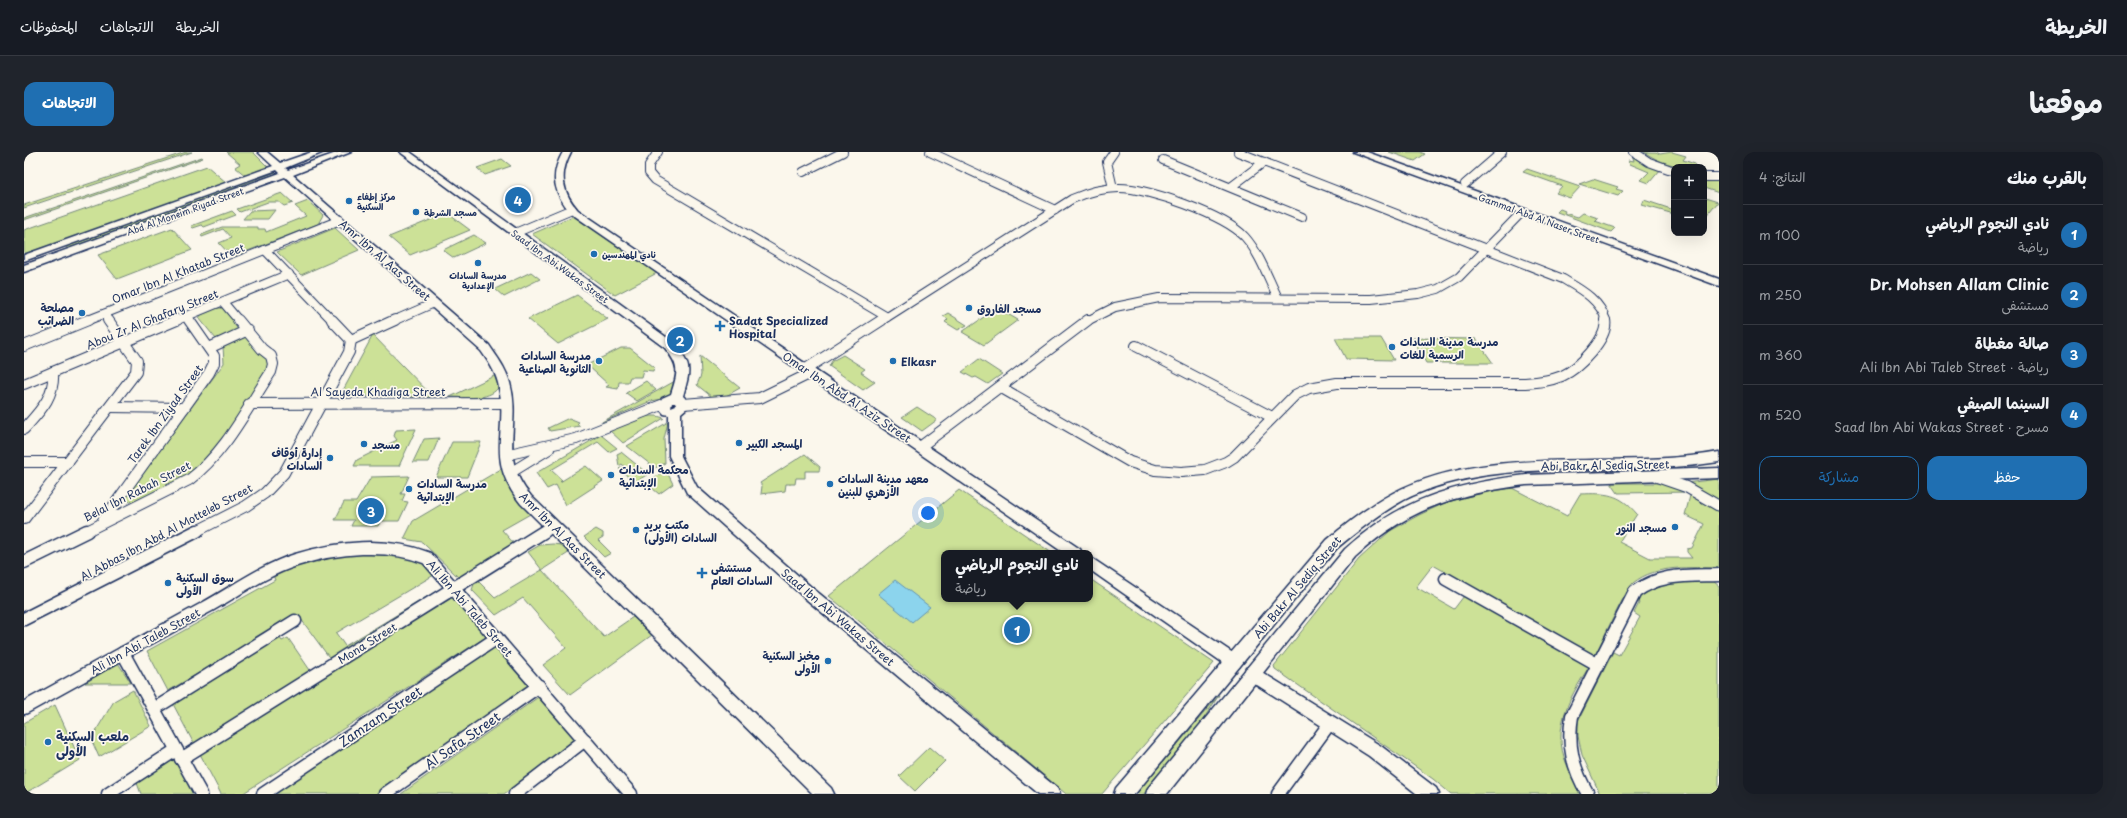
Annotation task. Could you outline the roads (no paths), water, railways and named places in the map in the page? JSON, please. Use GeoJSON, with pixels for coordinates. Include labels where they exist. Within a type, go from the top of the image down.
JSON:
{"type":"FeatureCollection","features":[{"type":"Feature","properties":{"kind":"main road","name":"Gammal Abd Al Naser Street"},"geometry":{"type":"LineString","coordinates":[[1358,152],[1719,283]]}},
{"type":"Feature","properties":{"kind":"main road","name":"Gammal Abd Al Naser Street"},"geometry":{"type":"LineString","coordinates":[[1375,152],[1719,276]]}},
{"type":"Feature","properties":{"kind":"main road","name":"Abi Bakr Al Sediq Street"},"geometry":{"type":"LineString","coordinates":[[1123,794],[1332,544],[1346,530],[1379,506],[1417,488],[1467,474],[1530,466],[1676,463],[1719,457]]}},
{"type":"Feature","properties":{"kind":"main road"},"geometry":{"type":"LineString","coordinates":[[1530,466],[1541,480]]}},
{"type":"Feature","properties":{"kind":"main road","name":"Abi Bakr Al Sediq Street"},"geometry":{"type":"LineString","coordinates":[[1154,794],[1362,541],[1394,517],[1430,500],[1484,486],[1541,480],[1719,474]]}},
{"type":"Feature","properties":{"kind":"main road"},"geometry":{"type":"LineString","coordinates":[[1346,530],[1362,541]]}},
{"type":"Feature","properties":{"kind":"main road"},"geometry":{"type":"LineString","coordinates":[[1187,717],[1206,730]]}},
{"type":"Feature","properties":{"kind":"street","name":"Amr Ibn Al Aas Street"},"geometry":{"type":"LineString","coordinates":[[262,152],[492,355],[501,370],[505,383],[508,403],[505,455],[514,484],[523,496],[825,794]]}},
{"type":"Feature","properties":{"kind":"street","name":"Abd Al Moneim Riyad Street"},"geometry":{"type":"LineString","coordinates":[[283,170],[320,152]]}},
{"type":"Feature","properties":{"kind":"street","name":"Abd Al Moneim Riyad Street"},"geometry":{"type":"LineString","coordinates":[[24,258],[52,253],[283,170],[347,152]]}},
{"type":"Feature","properties":{"kind":"street","name":"Saad Ibn Abi Wakas Street"},"geometry":{"type":"LineString","coordinates":[[404,152],[514,234],[669,345],[682,361],[682,378],[674,404],[675,456],[682,475],[692,490],[812,596],[1051,794]]}},
{"type":"Feature","properties":{"kind":"street","name":"Omar Ibn Abd Al Aziz Street"},"geometry":{"type":"LineString","coordinates":[[567,152],[559,169],[557,181],[561,194],[572,209],[1071,550]]}},
{"type":"Feature","properties":{"kind":"street"},"geometry":{"type":"LineString","coordinates":[[658,152],[650,160],[648,167],[649,174],[654,180],[887,317]]}},
{"type":"Feature","properties":{"kind":"street"},"geometry":{"type":"LineString","coordinates":[[803,172],[843,152]]}},
{"type":"Feature","properties":{"kind":"street"},"geometry":{"type":"LineString","coordinates":[[930,152],[1055,210]]}},
{"type":"Feature","properties":{"kind":"street"},"geometry":{"type":"LineString","coordinates":[[1113,188],[1107,162],[1114,152]]}},
{"type":"Feature","properties":{"kind":"street"},"geometry":{"type":"LineString","coordinates":[[1000,387],[1130,462],[1168,472],[1199,471],[1226,462],[1234,457],[1295,395],[1309,388],[1327,384],[1534,383],[1558,379],[1574,370],[1606,334],[1606,318],[1598,306],[1587,294],[1563,279],[1487,248],[1238,152]]}},
{"type":"Feature","properties":{"kind":"street"},"geometry":{"type":"LineString","coordinates":[[1465,184],[1502,152]]}},
{"type":"Feature","properties":{"kind":"street"},"geometry":{"type":"LineString","coordinates":[[1634,152],[1649,162],[1671,170]]}},
{"type":"Feature","properties":{"kind":"street"},"geometry":{"type":"LineString","coordinates":[[1163,160],[1302,216]]}},
{"type":"Feature","properties":{"kind":"street"},"geometry":{"type":"LineString","coordinates":[[1231,187],[1264,162]]}},
{"type":"Feature","properties":{"kind":"street"},"geometry":{"type":"LineString","coordinates":[[1707,177],[1719,177]]}},
{"type":"Feature","properties":{"kind":"street"},"geometry":{"type":"LineString","coordinates":[[505,455],[556,444],[674,404],[760,398],[769,396],[887,317],[1084,193],[1113,188],[1138,190],[1162,196],[1234,227],[1247,239],[1278,298]]}},
{"type":"Feature","properties":{"kind":"street"},"geometry":{"type":"LineString","coordinates":[[514,234],[572,209]]}},
{"type":"Feature","properties":{"kind":"street"},"geometry":{"type":"LineString","coordinates":[[920,447],[1087,321],[1115,307],[1136,301],[1171,297],[1384,298],[1418,294],[1438,289],[1453,281],[1464,272],[1522,212]]}},
{"type":"Feature","properties":{"kind":"street","name":"Omar Ibn Al Khatab Street"},"geometry":{"type":"LineString","coordinates":[[24,346],[340,220]]}},
{"type":"Feature","properties":{"kind":"street"},"geometry":{"type":"LineString","coordinates":[[265,250],[350,340],[434,303]]}},
{"type":"Feature","properties":{"kind":"street","name":"Abd Al Moneim Riyad Street"},"geometry":{"type":"LineString","coordinates":[[24,269],[52,253]]}},
{"type":"Feature","properties":{"kind":"street","name":"Abou Zr Al Ghafary Street"},"geometry":{"type":"LineString","coordinates":[[24,384],[289,274]]}},
{"type":"Feature","properties":{"kind":"street","name":"Belal Ibn Rabah Street"},"geometry":{"type":"LineString","coordinates":[[24,562],[177,486],[202,470],[216,456],[270,372],[273,364],[271,356],[262,349],[248,330],[223,302]]}},
{"type":"Feature","properties":{"kind":"street"},"geometry":{"type":"LineString","coordinates":[[24,518],[133,378],[137,361],[104,314]]}},
{"type":"Feature","properties":{"kind":"street","name":"Tarek Ibn Ziyad Street"},"geometry":{"type":"LineString","coordinates":[[102,523],[184,408],[214,363],[214,356],[186,317]]}},
{"type":"Feature","properties":{"kind":"street"},"geometry":{"type":"LineString","coordinates":[[209,348],[248,330]]}},
{"type":"Feature","properties":{"kind":"street","name":"Al Abbas Ibn Abd Al Motteleb Street"},"geometry":{"type":"LineString","coordinates":[[24,619],[246,506],[260,496],[284,473],[349,352],[350,340]]}},
{"type":"Feature","properties":{"kind":"street"},"geometry":{"type":"LineString","coordinates":[[1136,346],[1272,417]]}},
{"type":"Feature","properties":{"kind":"street"},"geometry":{"type":"LineString","coordinates":[[24,429],[52,394],[55,383],[53,372]]}},
{"type":"Feature","properties":{"kind":"street","name":"Al Sayeda Khadiga Street"},"geometry":{"type":"LineString","coordinates":[[249,404],[508,403]]}},
{"type":"Feature","properties":{"kind":"street"},"geometry":{"type":"LineString","coordinates":[[110,408],[184,408]]}},
{"type":"Feature","properties":{"kind":"street"},"geometry":{"type":"LineString","coordinates":[[510,473],[556,444]]}},
{"type":"Feature","properties":{"kind":"street"},"geometry":{"type":"LineString","coordinates":[[24,462],[68,462]]}},
{"type":"Feature","properties":{"kind":"street"},"geometry":{"type":"LineString","coordinates":[[1657,477],[1686,487],[1719,506]]}},
{"type":"Feature","properties":{"kind":"street","name":"Mona Street"},"geometry":{"type":"LineString","coordinates":[[108,794],[123,790],[553,526]]}},
{"type":"Feature","properties":{"kind":"street","name":"Ali Ibn Abi Taleb Street"},"geometry":{"type":"LineString","coordinates":[[24,708],[282,565],[310,555],[339,551],[405,549],[427,558],[631,794]]}},
{"type":"Feature","properties":{"kind":"street"},"geometry":{"type":"LineString","coordinates":[[24,555],[42,553]]}},
{"type":"Feature","properties":{"kind":"street"},"geometry":{"type":"LineString","coordinates":[[1093,565],[1234,662]]}},
{"type":"Feature","properties":{"kind":"street"},"geometry":{"type":"LineString","coordinates":[[1588,794],[1577,775],[1572,760],[1568,733],[1572,716],[1630,598],[1640,588],[1651,581],[1665,577],[1719,576]]}},
{"type":"Feature","properties":{"kind":"street"},"geometry":{"type":"LineString","coordinates":[[1446,579],[1598,664]]}},
{"type":"Feature","properties":{"kind":"street"},"geometry":{"type":"LineString","coordinates":[[154,709],[295,622]]}},
{"type":"Feature","properties":{"kind":"street","name":"Zamzam Street"},"geometry":{"type":"LineString","coordinates":[[263,794],[497,638]]}},
{"type":"Feature","properties":{"kind":"street"},"geometry":{"type":"LineString","coordinates":[[123,653],[201,794]]}},
{"type":"Feature","properties":{"kind":"street"},"geometry":{"type":"LineString","coordinates":[[1252,673],[1397,766],[1430,794]]}},
{"type":"Feature","properties":{"kind":"street","name":"Al Safa Street"},"geometry":{"type":"LineString","coordinates":[[385,794],[539,686]]}},
{"type":"Feature","properties":{"kind":"street"},"geometry":{"type":"LineString","coordinates":[[1278,794],[1330,723]]}},
{"type":"Feature","properties":{"kind":"street"},"geometry":{"type":"LineString","coordinates":[[515,794],[585,740]]}},
{"type":"Feature","properties":{"kind":"water"},"geometry":{"type":"Polygon","coordinates":[[[895,580],[930,607],[912,622],[878,594],[895,580]]]}},
{"type":"Feature","properties":{"kind":"place","name":"السينما الصيفي"},"geometry":{"type":"Point","coordinates":[518,200]}},
{"type":"Feature","properties":{"kind":"place","name":"مركز إطفاء السكنية"},"geometry":{"type":"Point","coordinates":[349,201]}},
{"type":"Feature","properties":{"kind":"place","name":"مسجد الشرطة"},"geometry":{"type":"Point","coordinates":[416,212]}},
{"type":"Feature","properties":{"kind":"place","name":"نادي المهندسين"},"geometry":{"type":"Point","coordinates":[594,254]}},
{"type":"Feature","properties":{"kind":"place","name":"مدرسة السادات الإعدادية"},"geometry":{"type":"Point","coordinates":[478,263]}},
{"type":"Feature","properties":{"kind":"place","name":"مسجد الفاروق"},"geometry":{"type":"Point","coordinates":[969,308]}},
{"type":"Feature","properties":{"kind":"place","name":"مصلحة الضرائب"},"geometry":{"type":"Point","coordinates":[82,313]}},
{"type":"Feature","properties":{"kind":"place","name":"Sadat Specialized Hospital"},"geometry":{"type":"Point","coordinates":[720,326]}},
{"type":"Feature","properties":{"kind":"place","name":"Dr. Mohsen Allam Clinic"},"geometry":{"type":"Point","coordinates":[680,340]}},
{"type":"Feature","properties":{"kind":"place","name":"مدرسة مدينة السادات الرسمية للغات"},"geometry":{"type":"Point","coordinates":[1392,347]}},
{"type":"Feature","properties":{"kind":"place","name":"مدرسة السادات الثانوية الصناعية"},"geometry":{"type":"Point","coordinates":[599,361]}},
{"type":"Feature","properties":{"kind":"place","name":"Elkasr"},"geometry":{"type":"Point","coordinates":[893,361]}},
{"type":"Feature","properties":{"kind":"place","name":"المسجد الكبير"},"geometry":{"type":"Point","coordinates":[739,443]}},
{"type":"Feature","properties":{"kind":"place","name":"مسجد"},"geometry":{"type":"Point","coordinates":[364,444]}},
{"type":"Feature","properties":{"kind":"place","name":"إدارة أوقاف السادات"},"geometry":{"type":"Point","coordinates":[330,458]}},
{"type":"Feature","properties":{"kind":"place","name":"محكمة السادات الإبتدائية"},"geometry":{"type":"Point","coordinates":[611,475]}},
{"type":"Feature","properties":{"kind":"place","name":"معهد مدينة السادات الأزهري للبنين"},"geometry":{"type":"Point","coordinates":[830,484]}},
{"type":"Feature","properties":{"kind":"place","name":"مدرسة السادات الإبتدائية"},"geometry":{"type":"Point","coordinates":[409,489]}},
{"type":"Feature","properties":{"kind":"place","name":"صالة مغطاة"},"geometry":{"type":"Point","coordinates":[371,511]}},
{"type":"Feature","properties":{"kind":"place","name":"مسجد النور"},"geometry":{"type":"Point","coordinates":[1675,527]}},
{"type":"Feature","properties":{"kind":"place","name":"مكتب بريد السادات (الأولى)"},"geometry":{"type":"Point","coordinates":[636,530]}},
{"type":"Feature","properties":{"kind":"place","name":"مستشفى السادات العام"},"geometry":{"type":"Point","coordinates":[702,573]}},
{"type":"Feature","properties":{"kind":"place","name":"سوق السكنية الأولى"},"geometry":{"type":"Point","coordinates":[168,583]}},
{"type":"Feature","properties":{"kind":"place","name":"نادي النجوم الرياضي"},"geometry":{"type":"Point","coordinates":[1017,630]}},
{"type":"Feature","properties":{"kind":"place","name":"مخبز السكنية الأولى"},"geometry":{"type":"Point","coordinates":[828,661]}},
{"type":"Feature","properties":{"kind":"place","name":"ملعب السكنية الأولى"},"geometry":{"type":"Point","coordinates":[48,742]}}]}
